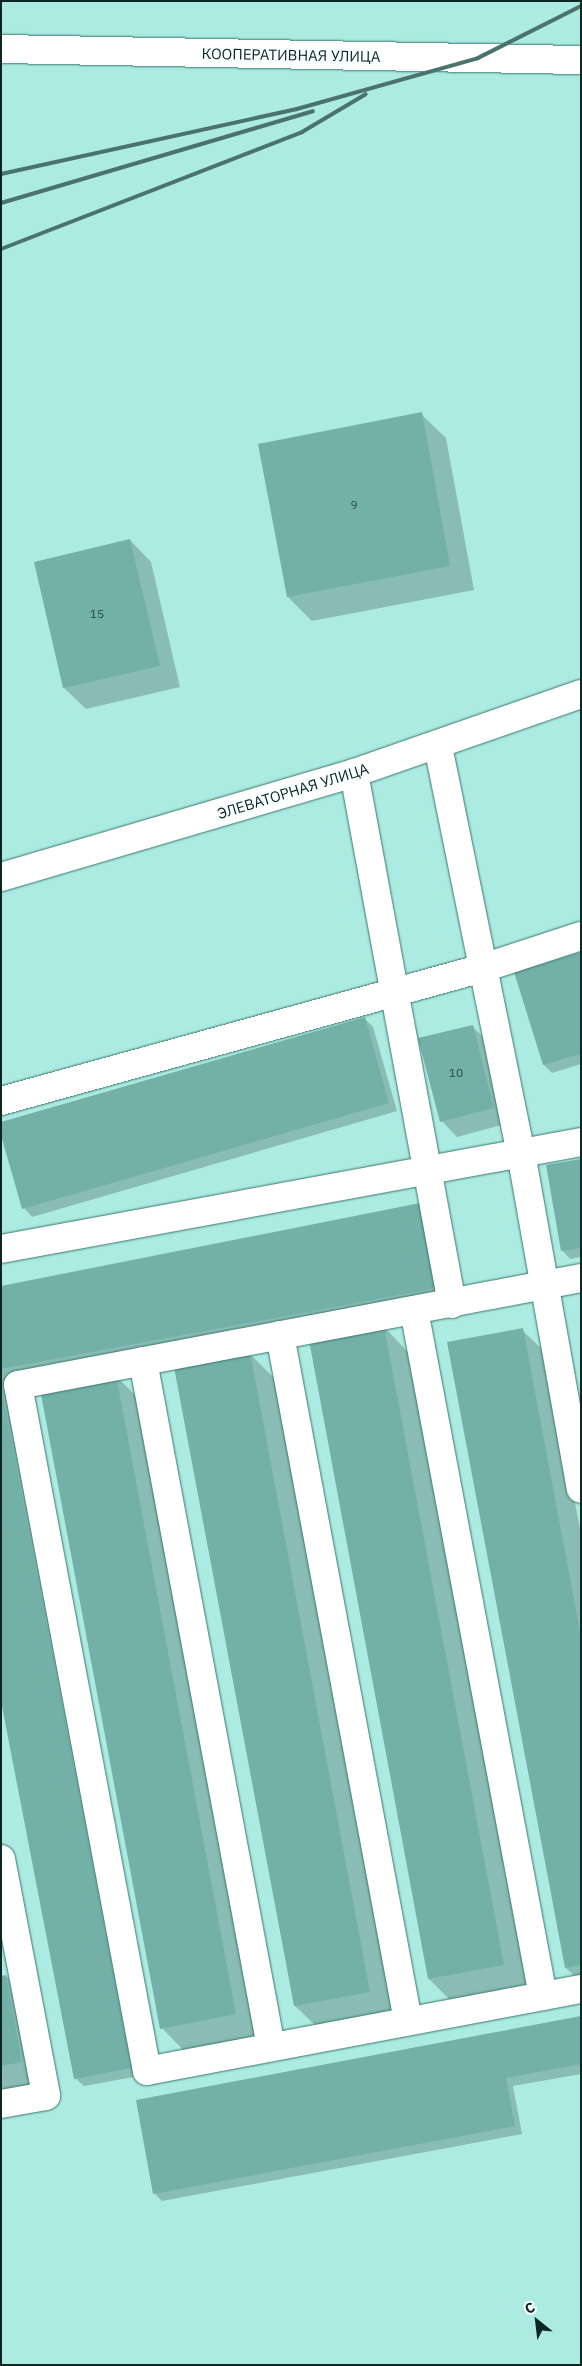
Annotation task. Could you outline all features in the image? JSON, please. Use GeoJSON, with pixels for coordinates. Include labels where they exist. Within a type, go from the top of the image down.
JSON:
{"type":"FeatureCollection","features":[{"type":"Feature","properties":{"kind":"street","name":"КООПЕРАТИВНАЯ УЛИЦА"},"geometry":{"type":"LineString","coordinates":[[1,49],[581,60]]}},
{"type":"Feature","properties":{"kind":"street","name":"ЭЛЕВАТОРНАЯ УЛИЦА"},"geometry":{"type":"LineString","coordinates":[[1,877],[354,774],[438,746],[581,694]]}},
{"type":"Feature","properties":{"kind":"street"},"geometry":{"type":"LineString","coordinates":[[438,746],[521,1153],[543,1285],[581,1488]]}},
{"type":"Feature","properties":{"kind":"street"},"geometry":{"type":"LineString","coordinates":[[354,774],[452,1304]]}},
{"type":"Feature","properties":{"kind":"street"},"geometry":{"type":"LineString","coordinates":[[1,1101],[394,990],[483,968],[581,936]]}},
{"type":"Feature","properties":{"kind":"street"},"geometry":{"type":"LineString","coordinates":[[1,1249],[427,1168],[581,1142]]}},
{"type":"Feature","properties":{"kind":"street"},"geometry":{"type":"LineString","coordinates":[[581,1278],[18,1385],[147,2071],[581,1989]]}},
{"type":"Feature","properties":{"kind":"street"},"geometry":{"type":"LineString","coordinates":[[414,1310],[543,1996]]}},
{"type":"Feature","properties":{"kind":"street"},"geometry":{"type":"LineString","coordinates":[[280,1335],[408,2021]]}},
{"type":"Feature","properties":{"kind":"street"},"geometry":{"type":"LineString","coordinates":[[143,1362],[272,2047]]}},
{"type":"Feature","properties":{"kind":"street"},"geometry":{"type":"LineString","coordinates":[[1,1859],[10,1950],[46,2096],[1,2104]]}},
{"type":"Feature","properties":{"kind":"building"},"geometry":{"type":"Polygon","coordinates":[[[422,412],[450,566],[287,597],[258,444],[422,412]]]}},
{"type":"Feature","properties":{"kind":"building"},"geometry":{"type":"Polygon","coordinates":[[[130,539],[160,666],[63,688],[34,562],[130,539]]]}},
{"type":"Feature","properties":{"kind":"building"},"geometry":{"type":"Polygon","coordinates":[[[581,952],[581,1054],[543,1065],[514,972],[581,952]]]}},
{"type":"Feature","properties":{"kind":"building"},"geometry":{"type":"Polygon","coordinates":[[[365,1017],[389,1103],[22,1209],[1,1135],[1,1122],[365,1017]]]}},
{"type":"Feature","properties":{"kind":"building"},"geometry":{"type":"Polygon","coordinates":[[[473,1025],[494,1108],[440,1122],[418,1038],[473,1025]]]}},
{"type":"Feature","properties":{"kind":"building"},"geometry":{"type":"Polygon","coordinates":[[[581,1159],[581,1248],[561,1251],[546,1165],[581,1159]]]}},
{"type":"Feature","properties":{"kind":"building"},"geometry":{"type":"Polygon","coordinates":[[[420,1203],[436,1288],[1,1369],[1,1286],[420,1203]]]}},
{"type":"Feature","properties":{"kind":"building"},"geometry":{"type":"Polygon","coordinates":[[[384,1326],[504,1965],[428,1979],[309,1340],[384,1326]]]}},
{"type":"Feature","properties":{"kind":"building"},"geometry":{"type":"Polygon","coordinates":[[[523,1328],[581,1637],[581,1965],[565,1968],[447,1342],[523,1328]]]}},
{"type":"Feature","properties":{"kind":"building"},"geometry":{"type":"Polygon","coordinates":[[[250,1352],[370,1992],[294,2006],[174,1367],[250,1352]]]}},
{"type":"Feature","properties":{"kind":"building"},"geometry":{"type":"Polygon","coordinates":[[[116,1375],[236,2014],[160,2029],[40,1389],[116,1375]]]}},
{"type":"Feature","properties":{"kind":"building"},"geometry":{"type":"Polygon","coordinates":[[[2,1391],[131,2068],[74,2079],[1,1701],[2,1391]]]}},
{"type":"Feature","properties":{"kind":"building"},"geometry":{"type":"Polygon","coordinates":[[[6,1975],[22,2062],[1,2066],[1,1976],[6,1975]]]}},
{"type":"Feature","properties":{"kind":"building"},"geometry":{"type":"Polygon","coordinates":[[[581,2016],[581,2064],[506,2078],[515,2126],[153,2194],[136,2100],[581,2016]]]}},
{"type":"Feature","properties":{"kind":"railway"},"geometry":{"type":"LineString","coordinates":[[1,174],[297,109],[478,58],[581,6]]}},
{"type":"Feature","properties":{"kind":"railway"},"geometry":{"type":"LineString","coordinates":[[1,249],[302,132],[366,94]]}},
{"type":"Feature","properties":{"kind":"railway"},"geometry":{"type":"LineString","coordinates":[[1,203],[313,111]]}}]}
